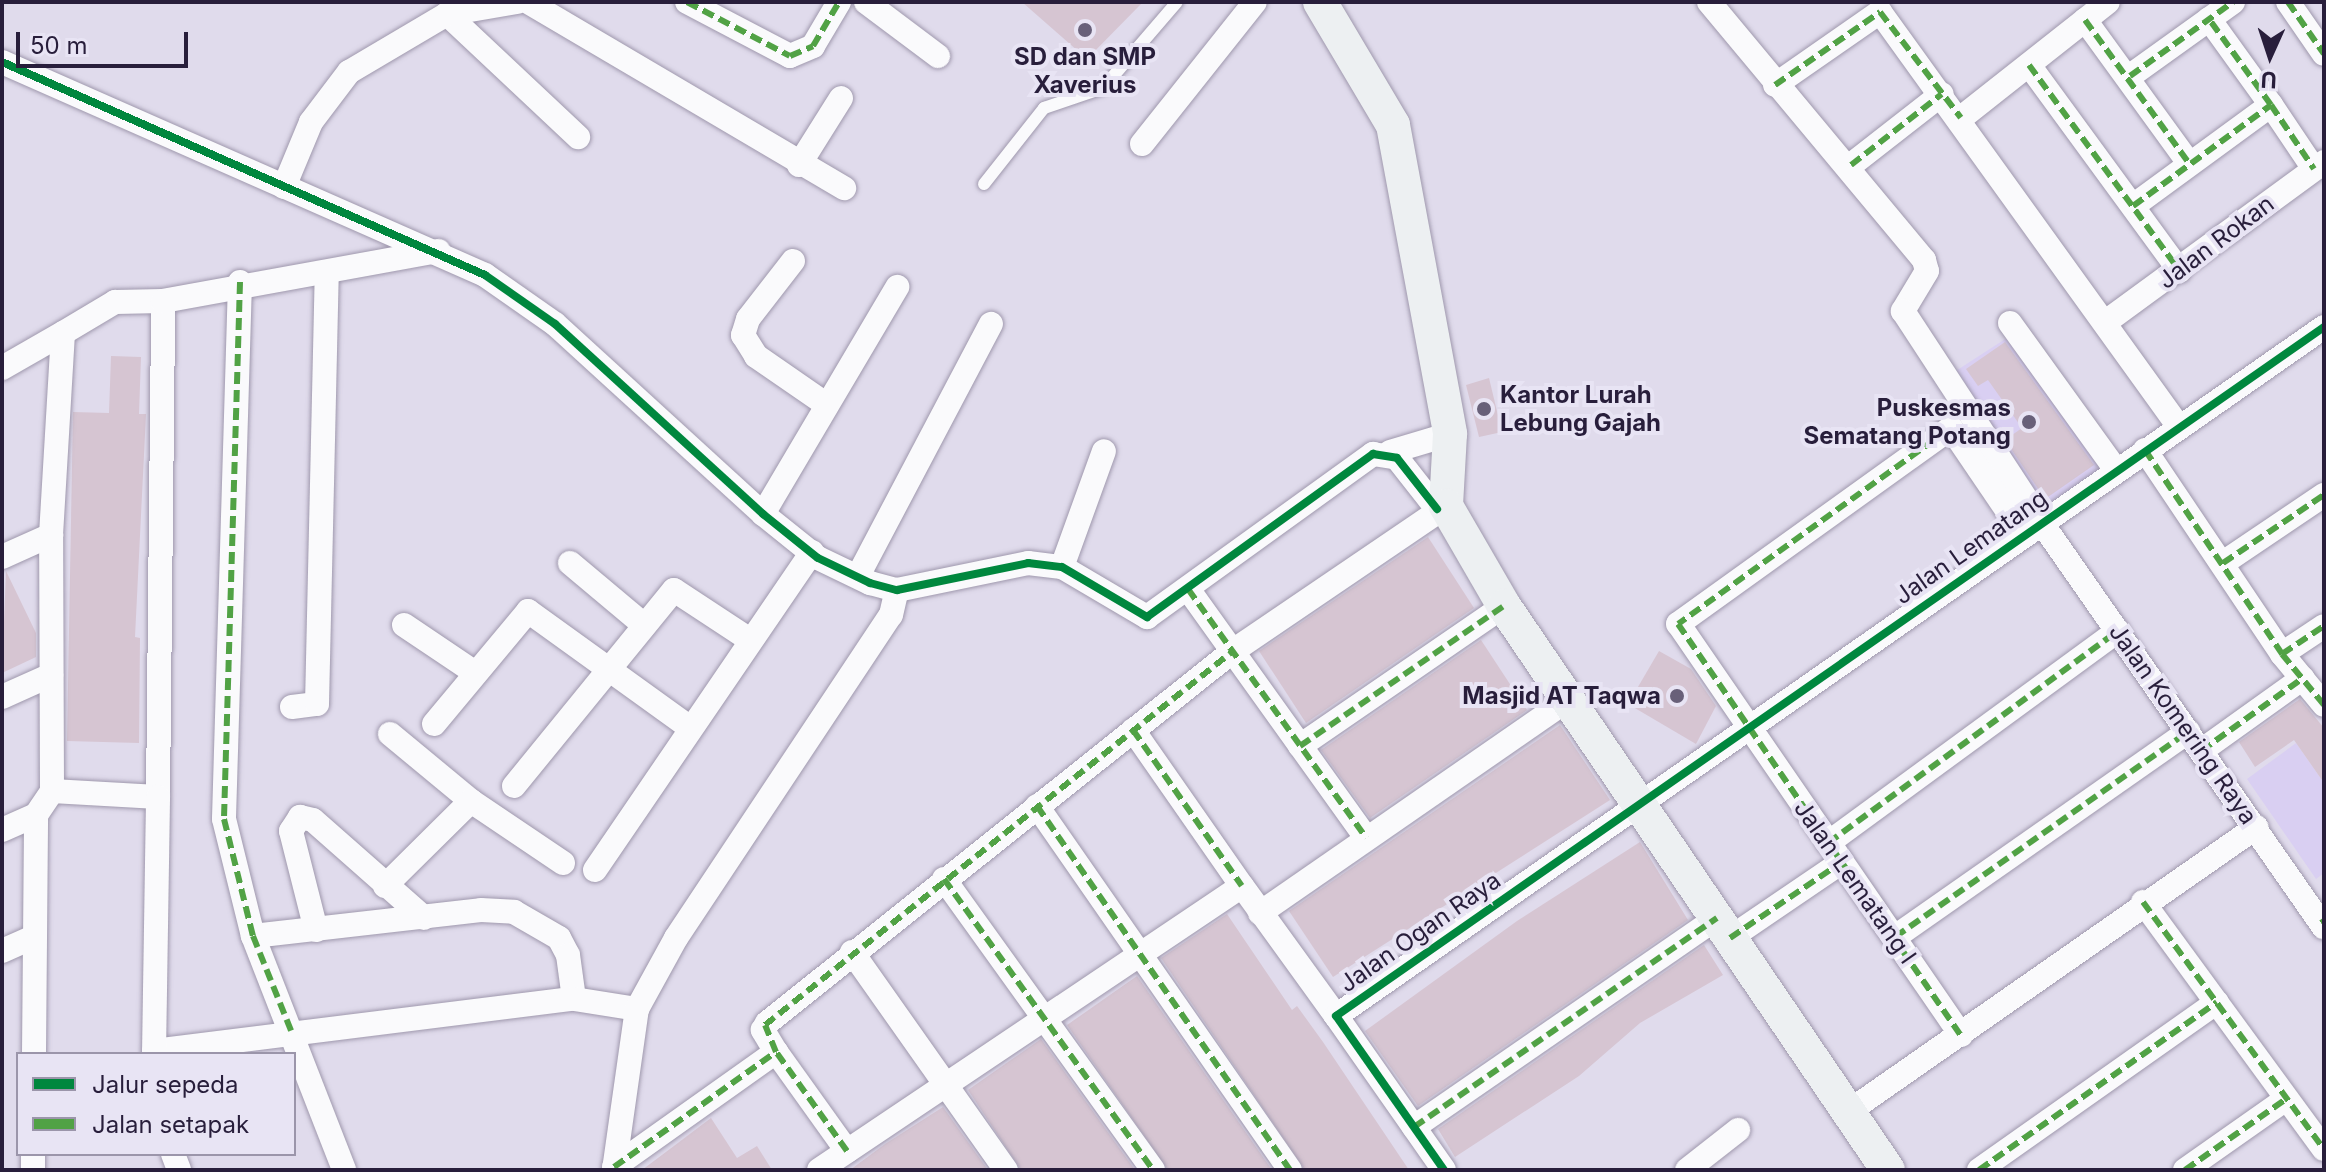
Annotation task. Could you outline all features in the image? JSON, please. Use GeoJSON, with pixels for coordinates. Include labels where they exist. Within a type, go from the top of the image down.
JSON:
{"type":"FeatureCollection","features":[{"type":"Feature","properties":{"kind":"street"},"geometry":{"type":"LineString","coordinates":[[284,187],[331,90],[391,43],[447,14],[517,2]]}},
{"type":"Feature","properties":{"kind":"street"},"geometry":{"type":"LineString","coordinates":[[528,2],[799,165],[844,188]]}},
{"type":"Feature","properties":{"kind":"street"},"geometry":{"type":"LineString","coordinates":[[687,2],[790,56],[813,46],[839,2]]}},
{"type":"Feature","properties":{"kind":"street"},"geometry":{"type":"LineString","coordinates":[[866,2],[938,56]]}},
{"type":"Feature","properties":{"kind":"street"},"geometry":{"type":"LineString","coordinates":[[1142,144],[1255,2]]}},
{"type":"Feature","properties":{"kind":"street"},"geometry":{"type":"LineString","coordinates":[[847,1151],[776,1052],[765,1025],[852,952],[1233,651],[1442,508],[1450,434],[1393,125],[1320,2]]}},
{"type":"Feature","properties":{"kind":"street"},"geometry":{"type":"LineString","coordinates":[[1709,2],[1775,85],[1851,165],[1924,260],[1927,271],[1903,311],[1982,452]]}},
{"type":"Feature","properties":{"kind":"street"},"geometry":{"type":"LineString","coordinates":[[1961,118],[2108,2]]}},
{"type":"Feature","properties":{"kind":"street"},"geometry":{"type":"LineString","coordinates":[[2130,76],[2233,2]]}},
{"type":"Feature","properties":{"kind":"street"},"geometry":{"type":"LineString","coordinates":[[2288,2],[2324,54]]}},
{"type":"Feature","properties":{"kind":"street"},"geometry":{"type":"LineString","coordinates":[[1775,85],[1882,5],[2179,427]]}},
{"type":"Feature","properties":{"kind":"street"},"geometry":{"type":"LineString","coordinates":[[447,14],[578,137]]}},
{"type":"Feature","properties":{"kind":"street"},"geometry":{"type":"LineString","coordinates":[[2209,19],[2319,165]]}},
{"type":"Feature","properties":{"kind":"street"},"geometry":{"type":"LineString","coordinates":[[2085,20],[2130,76],[2189,163]]}},
{"type":"Feature","properties":{"kind":"street"},"geometry":{"type":"LineString","coordinates":[[2,62],[284,187],[439,251],[539,310],[763,514],[812,552],[858,576],[897,590],[1028,563],[1062,567],[1147,617],[1361,461],[1450,434]]}},
{"type":"Feature","properties":{"kind":"street"},"geometry":{"type":"LineString","coordinates":[[2029,65],[2180,271]]}},
{"type":"Feature","properties":{"kind":"street"},"geometry":{"type":"LineString","coordinates":[[1851,165],[1942,94]]}},
{"type":"Feature","properties":{"kind":"street"},"geometry":{"type":"LineString","coordinates":[[799,165],[841,98]]}},
{"type":"Feature","properties":{"kind":"street"},"geometry":{"type":"LineString","coordinates":[[2133,206],[2271,105]]}},
{"type":"Feature","properties":{"kind":"street","name":"Jalan Rokan"},"geometry":{"type":"LineString","coordinates":[[2107,321],[2180,271],[2319,165]]}},
{"type":"Feature","properties":{"kind":"street"},"geometry":{"type":"LineString","coordinates":[[2,368],[110,304],[163,301],[240,282],[327,272],[439,251]]}},
{"type":"Feature","properties":{"kind":"street"},"geometry":{"type":"LineString","coordinates":[[793,261],[748,319],[743,335],[756,356],[827,405]]}},
{"type":"Feature","properties":{"kind":"street"},"geometry":{"type":"LineString","coordinates":[[292,707],[317,704],[327,272]]}},
{"type":"Feature","properties":{"kind":"street"},"geometry":{"type":"LineString","coordinates":[[240,282],[233,694],[224,809],[253,936],[344,1170]]}},
{"type":"Feature","properties":{"kind":"street"},"geometry":{"type":"LineString","coordinates":[[763,514],[897,287]]}},
{"type":"Feature","properties":{"kind":"street"},"geometry":{"type":"LineString","coordinates":[[154,1052],[163,301]]}},
{"type":"Feature","properties":{"kind":"street"},"geometry":{"type":"LineString","coordinates":[[2010,323],[2116,470]]}},
{"type":"Feature","properties":{"kind":"street"},"geometry":{"type":"LineString","coordinates":[[858,576],[991,324]]}},
{"type":"Feature","properties":{"kind":"street","name":"Jalan Lematang"},"geometry":{"type":"LineString","coordinates":[[1643,802],[2324,327]]}},
{"type":"Feature","properties":{"kind":"street"},"geometry":{"type":"LineString","coordinates":[[2,830],[36,815],[52,791],[51,535],[63,333]]}},
{"type":"Feature","properties":{"kind":"street","name":"Jalan Lematang I"},"geometry":{"type":"LineString","coordinates":[[1961,1035],[1747,730],[1679,621],[1951,428],[1982,452]]}},
{"type":"Feature","properties":{"kind":"street"},"geometry":{"type":"LineString","coordinates":[[2145,450],[2282,654],[2324,705]]}},
{"type":"Feature","properties":{"kind":"street"},"geometry":{"type":"LineString","coordinates":[[1062,567],[1104,451]]}},
{"type":"Feature","properties":{"kind":"street"},"geometry":{"type":"LineString","coordinates":[[1390,452],[1442,508],[1504,606],[1643,802],[1882,1168]]}},
{"type":"Feature","properties":{"kind":"street","name":"Jalan Komering Raya"},"geometry":{"type":"LineString","coordinates":[[1982,452],[2032,528],[2118,631],[2323,924]]}},
{"type":"Feature","properties":{"kind":"street"},"geometry":{"type":"LineString","coordinates":[[2223,563],[2324,495]]}},
{"type":"Feature","properties":{"kind":"street"},"geometry":{"type":"LineString","coordinates":[[2,557],[51,535]]}},
{"type":"Feature","properties":{"kind":"street"},"geometry":{"type":"LineString","coordinates":[[595,870],[689,727],[812,552]]}},
{"type":"Feature","properties":{"kind":"street"},"geometry":{"type":"LineString","coordinates":[[570,563],[644,625]]}},
{"type":"Feature","properties":{"kind":"street"},"geometry":{"type":"LineString","coordinates":[[514,786],[644,625],[680,589],[750,640]]}},
{"type":"Feature","properties":{"kind":"street"},"geometry":{"type":"LineString","coordinates":[[1188,589],[1366,838]]}},
{"type":"Feature","properties":{"kind":"street"},"geometry":{"type":"LineString","coordinates":[[614,1169],[637,1009],[676,938],[891,615],[897,590]]}},
{"type":"Feature","properties":{"kind":"street"},"geometry":{"type":"LineString","coordinates":[[1300,746],[1504,606]]}},
{"type":"Feature","properties":{"kind":"street"},"geometry":{"type":"LineString","coordinates":[[434,724],[474,672],[528,611],[689,727]]}},
{"type":"Feature","properties":{"kind":"street"},"geometry":{"type":"LineString","coordinates":[[404,625],[474,672]]}},
{"type":"Feature","properties":{"kind":"street"},"geometry":{"type":"LineString","coordinates":[[2282,654],[2324,626]]}},
{"type":"Feature","properties":{"kind":"street"},"geometry":{"type":"LineString","coordinates":[[1414,1127],[1835,852],[2118,631]]}},
{"type":"Feature","properties":{"kind":"street"},"geometry":{"type":"LineString","coordinates":[[2,697],[51,675]]}},
{"type":"Feature","properties":{"kind":"street"},"geometry":{"type":"LineString","coordinates":[[1895,937],[2194,741],[2303,678]]}},
{"type":"Feature","properties":{"kind":"street"},"geometry":{"type":"LineString","coordinates":[[1260,913],[1569,699]]}},
{"type":"Feature","properties":{"kind":"street"},"geometry":{"type":"LineString","coordinates":[[1133,730],[1336,1016]]}},
{"type":"Feature","properties":{"kind":"street"},"geometry":{"type":"LineString","coordinates":[[390,734],[471,801],[563,863]]}},
{"type":"Feature","properties":{"kind":"street"},"geometry":{"type":"LineString","coordinates":[[52,791],[158,797]]}},
{"type":"Feature","properties":{"kind":"street"},"geometry":{"type":"LineString","coordinates":[[385,886],[471,801]]}},
{"type":"Feature","properties":{"kind":"street","name":"Jalan Ogan Raya"},"geometry":{"type":"LineString","coordinates":[[1444,1170],[1336,1016],[1643,802]]}},
{"type":"Feature","properties":{"kind":"street"},"geometry":{"type":"LineString","coordinates":[[1037,806],[1122,921],[1137,953],[1290,1170]]}},
{"type":"Feature","properties":{"kind":"street"},"geometry":{"type":"LineString","coordinates":[[34,1052],[36,815]]}},
{"type":"Feature","properties":{"kind":"street"},"geometry":{"type":"LineString","coordinates":[[316,930],[291,831],[296,819],[313,820],[424,918]]}},
{"type":"Feature","properties":{"kind":"street"},"geometry":{"type":"LineString","coordinates":[[1848,1112],[1961,1035],[2143,902],[2256,827]]}},
{"type":"Feature","properties":{"kind":"street"},"geometry":{"type":"LineString","coordinates":[[944,879],[1153,1170]]}},
{"type":"Feature","properties":{"kind":"street"},"geometry":{"type":"LineString","coordinates":[[819,1170],[1137,953],[1242,886]]}},
{"type":"Feature","properties":{"kind":"street"},"geometry":{"type":"LineString","coordinates":[[2143,902],[2324,1149]]}},
{"type":"Feature","properties":{"kind":"street"},"geometry":{"type":"LineString","coordinates":[[253,936],[502,910],[539,922],[568,955],[574,999]]}},
{"type":"Feature","properties":{"kind":"street"},"geometry":{"type":"LineString","coordinates":[[2,951],[35,936]]}},
{"type":"Feature","properties":{"kind":"street"},"geometry":{"type":"LineString","coordinates":[[852,952],[1006,1170]]}},
{"type":"Feature","properties":{"kind":"street"},"geometry":{"type":"LineString","coordinates":[[161,1052],[574,999],[637,1009]]}},
{"type":"Feature","properties":{"kind":"street"},"geometry":{"type":"LineString","coordinates":[[1979,1170],[2217,1002]]}},
{"type":"Feature","properties":{"kind":"street"},"geometry":{"type":"LineString","coordinates":[[614,1169],[776,1052]]}},
{"type":"Feature","properties":{"kind":"street"},"geometry":{"type":"LineString","coordinates":[[2185,1170],[2286,1099]]}},
{"type":"Feature","properties":{"kind":"street"},"geometry":{"type":"LineString","coordinates":[[1687,1170],[1738,1130]]}},
{"type":"Feature","properties":{"kind":"lane"},"geometry":{"type":"LineString","coordinates":[[984,184],[1044,108],[1103,88],[1177,2]]}},
{"type":"Feature","properties":{"kind":"shaded area","name":"Puskesmas Sematang Potang"},"geometry":{"type":"Polygon","coordinates":[[[2013,334],[2110,470],[2042,516],[1951,374],[2013,334]]]}},
{"type":"Feature","properties":{"kind":"shaded area"},"geometry":{"type":"Polygon","coordinates":[[[2296,743],[2324,783],[2324,873],[2316,879],[2247,779],[2296,743]]]}},
{"type":"Feature","properties":{"kind":"building","name":"SD dan SMP Xaverius"},"geometry":{"type":"Polygon","coordinates":[[[1022,2],[1143,2],[1087,59],[1022,2]]]}},
{"type":"Feature","properties":{"kind":"building"},"geometry":{"type":"Polygon","coordinates":[[[2005,342],[2094,465],[2045,499],[2005,440],[2022,428],[1988,380],[1978,386],[1966,369],[2005,342]]]}},
{"type":"Feature","properties":{"kind":"building"},"geometry":{"type":"Polygon","coordinates":[[[111,356],[141,357],[139,414],[146,414],[135,637],[140,638],[139,743],[67,741],[73,412],[109,413],[111,356]]]}},
{"type":"Feature","properties":{"kind":"building","name":"Kantor Lurah Lebung Gajah"},"geometry":{"type":"Polygon","coordinates":[[[1489,378],[1502,432],[1479,437],[1466,385],[1489,378]]]}},
{"type":"Feature","properties":{"kind":"building"},"geometry":{"type":"Polygon","coordinates":[[[1428,537],[1474,608],[1306,723],[1259,651],[1428,537]]]}},
{"type":"Feature","properties":{"kind":"building"},"geometry":{"type":"Polygon","coordinates":[[[6,571],[36,633],[36,657],[2,673],[6,571]]]}},
{"type":"Feature","properties":{"kind":"building"},"geometry":{"type":"Polygon","coordinates":[[[1481,640],[1527,710],[1370,818],[1321,750],[1481,640]]]}},
{"type":"Feature","properties":{"kind":"building","name":"Masjid AT Taqwa"},"geometry":{"type":"Polygon","coordinates":[[[1659,651],[1691,669],[1716,706],[1696,744],[1628,704],[1659,651]]]}},
{"type":"Feature","properties":{"kind":"building"},"geometry":{"type":"Polygon","coordinates":[[[2300,699],[2324,728],[2324,783],[2294,740],[2255,767],[2239,742],[2300,699]]]}},
{"type":"Feature","properties":{"kind":"building"},"geometry":{"type":"Polygon","coordinates":[[[1560,725],[1610,800],[1333,977],[1289,911],[1560,725]]]}},
{"type":"Feature","properties":{"kind":"building"},"geometry":{"type":"Polygon","coordinates":[[[1640,842],[1688,920],[1418,1106],[1365,1031],[1517,921],[1640,842]]]}},
{"type":"Feature","properties":{"kind":"building"},"geometry":{"type":"Polygon","coordinates":[[[1227,914],[1292,1010],[1297,1006],[1323,1042],[1409,1170],[1305,1170],[1161,958],[1227,914]]]}},
{"type":"Feature","properties":{"kind":"building"},"geometry":{"type":"Polygon","coordinates":[[[1704,945],[1723,975],[1640,1023],[1579,1076],[1455,1157],[1438,1129],[1704,945]]]}},
{"type":"Feature","properties":{"kind":"building"},"geometry":{"type":"Polygon","coordinates":[[[1137,976],[1272,1170],[1168,1170],[1067,1025],[1137,976]]]}},
{"type":"Feature","properties":{"kind":"building"},"geometry":{"type":"Polygon","coordinates":[[[1041,1039],[1135,1170],[1021,1170],[968,1090],[1041,1039]]]}},
{"type":"Feature","properties":{"kind":"building"},"geometry":{"type":"Polygon","coordinates":[[[943,1107],[988,1170],[850,1170],[885,1144],[943,1107]]]}},
{"type":"Feature","properties":{"kind":"building"},"geometry":{"type":"Polygon","coordinates":[[[711,1118],[737,1158],[757,1146],[772,1170],[642,1170],[711,1118]]]}},
{"type":"Feature","properties":{"kind":"marked path"},"geometry":{"type":"LineString","coordinates":[[687,2],[790,56],[813,46],[839,2]]}},
{"type":"Feature","properties":{"kind":"marked path"},"geometry":{"type":"LineString","coordinates":[[2130,76],[2233,2]]}},
{"type":"Feature","properties":{"kind":"marked path"},"geometry":{"type":"LineString","coordinates":[[2288,2],[2324,54]]}},
{"type":"Feature","properties":{"kind":"marked path"},"geometry":{"type":"LineString","coordinates":[[1775,85],[1880,12],[1961,118]]}},
{"type":"Feature","properties":{"kind":"marked path"},"geometry":{"type":"LineString","coordinates":[[2133,206],[2271,105],[2209,19]]}},
{"type":"Feature","properties":{"kind":"marked path"},"geometry":{"type":"LineString","coordinates":[[2085,20],[2189,163]]}},
{"type":"Feature","properties":{"kind":"marked path"},"geometry":{"type":"LineString","coordinates":[[2029,65],[2180,271]]}},
{"type":"Feature","properties":{"kind":"marked path"},"geometry":{"type":"LineString","coordinates":[[1851,165],[1942,94]]}},
{"type":"Feature","properties":{"kind":"marked path"},"geometry":{"type":"LineString","coordinates":[[2271,105],[2314,169]]}},
{"type":"Feature","properties":{"kind":"marked path"},"geometry":{"type":"LineString","coordinates":[[240,282],[224,819],[253,936],[292,1033]]}},
{"type":"Feature","properties":{"kind":"marked path"},"geometry":{"type":"LineString","coordinates":[[1934,440],[1678,624],[1961,1035]]}},
{"type":"Feature","properties":{"kind":"marked path"},"geometry":{"type":"LineString","coordinates":[[2145,450],[2282,654],[2324,705]]}},
{"type":"Feature","properties":{"kind":"marked path"},"geometry":{"type":"LineString","coordinates":[[2223,563],[2324,495]]}},
{"type":"Feature","properties":{"kind":"marked path"},"geometry":{"type":"LineString","coordinates":[[1188,589],[1366,838]]}},
{"type":"Feature","properties":{"kind":"marked path"},"geometry":{"type":"LineString","coordinates":[[1300,746],[1504,606]]}},
{"type":"Feature","properties":{"kind":"marked path"},"geometry":{"type":"LineString","coordinates":[[2282,654],[2324,626]]}},
{"type":"Feature","properties":{"kind":"marked path"},"geometry":{"type":"LineString","coordinates":[[1828,843],[2118,631]]}},
{"type":"Feature","properties":{"kind":"marked path"},"geometry":{"type":"LineString","coordinates":[[847,1151],[776,1052],[765,1025],[1233,651]]}},
{"type":"Feature","properties":{"kind":"marked path"},"geometry":{"type":"LineString","coordinates":[[2201,751],[2303,678]]}},
{"type":"Feature","properties":{"kind":"marked path"},"geometry":{"type":"LineString","coordinates":[[1133,730],[1242,886]]}},
{"type":"Feature","properties":{"kind":"marked path"},"geometry":{"type":"LineString","coordinates":[[1895,937],[2188,732]]}},
{"type":"Feature","properties":{"kind":"marked path"},"geometry":{"type":"LineString","coordinates":[[1037,806],[1290,1170]]}},
{"type":"Feature","properties":{"kind":"marked path"},"geometry":{"type":"LineString","coordinates":[[1730,938],[1842,862]]}},
{"type":"Feature","properties":{"kind":"marked path"},"geometry":{"type":"LineString","coordinates":[[944,879],[1153,1170]]}},
{"type":"Feature","properties":{"kind":"marked path"},"geometry":{"type":"LineString","coordinates":[[2143,902],[2324,1149]]}},
{"type":"Feature","properties":{"kind":"marked path"},"geometry":{"type":"LineString","coordinates":[[1414,1127],[1717,918]]}},
{"type":"Feature","properties":{"kind":"marked path"},"geometry":{"type":"LineString","coordinates":[[1979,1170],[2217,1002]]}},
{"type":"Feature","properties":{"kind":"marked path"},"geometry":{"type":"LineString","coordinates":[[614,1167],[776,1052]]}},
{"type":"Feature","properties":{"kind":"marked path"},"geometry":{"type":"LineString","coordinates":[[2185,1170],[2286,1099]]}},
{"type":"Feature","properties":{"kind":"cycle path"},"geometry":{"type":"LineString","coordinates":[[2,62],[485,275],[555,324],[763,514],[818,558],[870,583],[897,590],[1028,563],[1062,567],[1147,617],[1373,454],[1397,458],[1437,509]]}},
{"type":"Feature","properties":{"kind":"cycle path"},"geometry":{"type":"LineString","coordinates":[[1444,1170],[1336,1016],[2324,327]]}},
{"type":"Feature","properties":{"kind":"place","name":"SD dan SMP Xaverius"},"geometry":{"type":"Point","coordinates":[1085,30]}},
{"type":"Feature","properties":{"kind":"place","name":"Kantor Lurah Lebung Gajah"},"geometry":{"type":"Point","coordinates":[1484,409]}},
{"type":"Feature","properties":{"kind":"place","name":"Puskesmas Sematang Potang"},"geometry":{"type":"Point","coordinates":[2029,422]}},
{"type":"Feature","properties":{"kind":"place","name":"Masjid AT Taqwa"},"geometry":{"type":"Point","coordinates":[1677,696]}}]}
